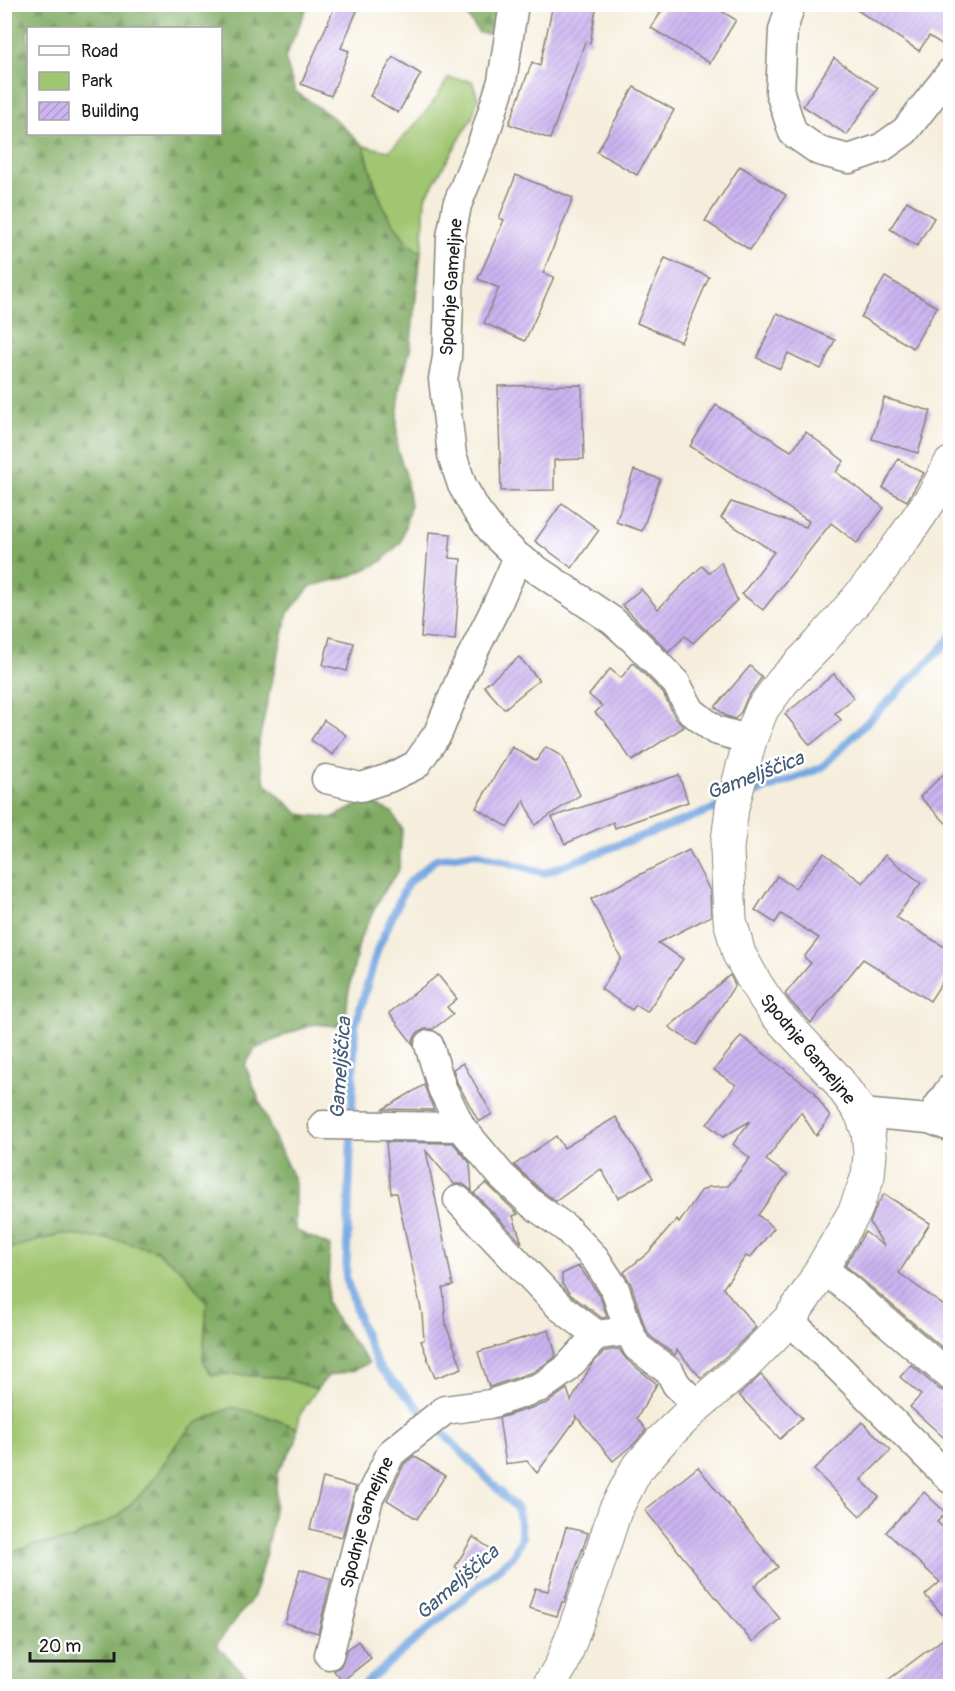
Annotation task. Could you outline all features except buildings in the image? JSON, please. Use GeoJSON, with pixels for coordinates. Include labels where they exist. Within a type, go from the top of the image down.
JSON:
{"type":"FeatureCollection","features":[{"type":"Feature","properties":{"kind":"street","name":"Spodnje Gameljne"},"geometry":{"type":"LineString","coordinates":[[514,4],[502,81],[484,138],[456,206],[451,237],[447,357],[442,379],[452,455],[462,485],[476,510],[495,535],[518,557],[613,621],[676,682],[691,711],[746,754]]}},
{"type":"Feature","properties":{"kind":"street"},"geometry":{"type":"LineString","coordinates":[[791,4],[783,30],[780,93],[793,133],[819,152],[849,159],[881,148],[905,132],[951,73]]}},
{"type":"Feature","properties":{"kind":"street","name":"Spodnje Gameljne"},"geometry":{"type":"LineString","coordinates":[[549,1686],[562,1664],[615,1511],[636,1470],[661,1441],[697,1406],[744,1366],[789,1320],[809,1291],[855,1211],[868,1176],[870,1154],[868,1132],[861,1113],[836,1078],[776,1014],[739,954],[730,920],[727,849],[732,808],[746,754],[762,709],[783,681],[819,644],[874,578],[922,512],[951,464]]}},
{"type":"Feature","properties":{"kind":"street"},"geometry":{"type":"LineString","coordinates":[[326,779],[361,788],[416,765],[438,733],[462,675],[518,557]]}},
{"type":"Feature","properties":{"kind":"street"},"geometry":{"type":"LineString","coordinates":[[429,1045],[442,1088],[461,1126],[501,1175],[532,1204],[567,1229],[595,1258],[615,1289],[629,1331],[637,1347],[670,1372],[676,1384],[697,1406]]}},
{"type":"Feature","properties":{"kind":"street","name":"Spodnje Gameljne"},"geometry":{"type":"LineString","coordinates":[[861,1113],[940,1123],[951,1089]]}},
{"type":"Feature","properties":{"kind":"street"},"geometry":{"type":"LineString","coordinates":[[330,1125],[461,1126]]}},
{"type":"Feature","properties":{"kind":"street"},"geometry":{"type":"LineString","coordinates":[[458,1200],[560,1307],[597,1335],[629,1331]]}},
{"type":"Feature","properties":{"kind":"street"},"geometry":{"type":"LineString","coordinates":[[822,1267],[951,1376]]}},
{"type":"Feature","properties":{"kind":"street"},"geometry":{"type":"LineString","coordinates":[[789,1320],[951,1479]]}},
{"type":"Feature","properties":{"kind":"street","name":"Spodnje Gameljne"},"geometry":{"type":"LineString","coordinates":[[329,1655],[369,1498],[391,1453],[445,1410],[490,1404],[541,1387],[565,1370],[597,1335]]}},
{"type":"Feature","properties":{"kind":"green space"},"geometry":{"type":"Polygon","coordinates":[[[5,4],[308,5],[285,58],[295,91],[331,116],[364,146],[374,184],[386,212],[406,241],[421,253],[410,350],[401,385],[397,418],[397,449],[406,475],[410,507],[401,542],[381,562],[351,576],[311,586],[288,613],[257,750],[265,783],[299,814],[331,818],[367,801],[392,812],[402,829],[399,870],[382,894],[360,939],[348,995],[345,1027],[315,1024],[292,1032],[255,1049],[245,1065],[295,1182],[295,1230],[330,1246],[327,1302],[339,1323],[369,1363],[354,1370],[328,1376],[317,1389],[283,1378],[211,1375],[203,1360],[207,1303],[185,1273],[155,1250],[117,1240],[61,1234],[5,1250],[5,4]]]}},
{"type":"Feature","properties":{"kind":"green space"},"geometry":{"type":"Polygon","coordinates":[[[460,5],[505,5],[501,35],[479,33],[460,5]]]}},
{"type":"Feature","properties":{"kind":"green space"},"geometry":{"type":"Polygon","coordinates":[[[448,78],[472,81],[478,98],[472,118],[425,198],[421,253],[408,243],[391,220],[379,196],[364,146],[389,151],[422,117],[448,78]]]}},
{"type":"Feature","properties":{"kind":"green space"},"geometry":{"type":"Polygon","coordinates":[[[61,1234],[117,1240],[155,1250],[185,1273],[207,1303],[203,1360],[211,1375],[283,1378],[317,1389],[301,1413],[297,1428],[264,1415],[178,1442],[149,1486],[117,1517],[69,1540],[32,1545],[5,1555],[5,1250],[61,1234]]]}},
{"type":"Feature","properties":{"kind":"green space"},"geometry":{"type":"Polygon","coordinates":[[[232,1407],[264,1415],[297,1428],[296,1442],[277,1473],[275,1505],[254,1596],[216,1645],[257,1686],[5,1686],[5,1555],[32,1545],[69,1540],[117,1517],[149,1486],[178,1442],[194,1424],[232,1407]]]}},
{"type":"Feature","properties":{"kind":"waterway","name":"Gameljščica"},"geometry":{"type":"LineString","coordinates":[[742,798],[821,768],[944,646],[950,637]]}},
{"type":"Feature","properties":{"kind":"waterway","name":"Gameljščica"},"geometry":{"type":"LineString","coordinates":[[362,1686],[513,1556],[522,1538],[518,1510],[378,1366],[361,1326],[346,1277],[355,1026],[378,948],[407,884],[436,859],[476,853],[544,873],[724,805]]}}]}
